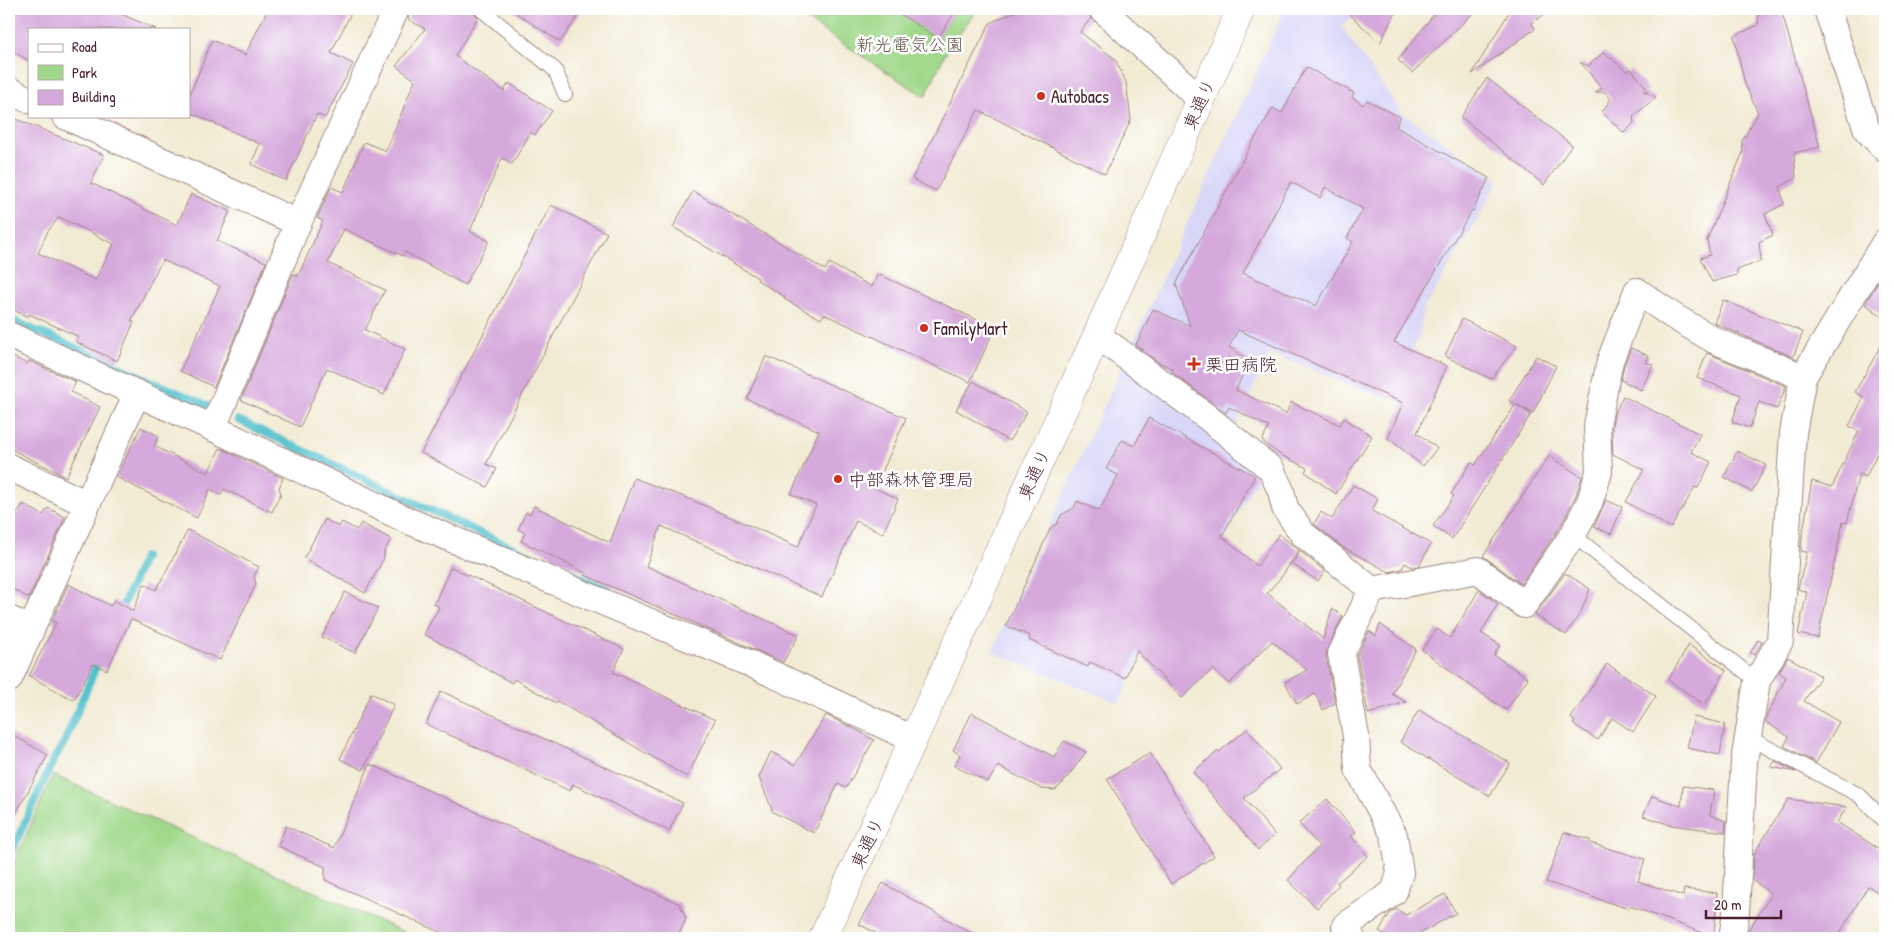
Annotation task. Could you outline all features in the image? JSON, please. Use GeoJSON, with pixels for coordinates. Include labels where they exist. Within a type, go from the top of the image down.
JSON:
{"type":"FeatureCollection","features":[{"type":"Feature","properties":{"kind":"street"},"geometry":{"type":"LineString","coordinates":[[213,428],[298,223],[396,9]]}},
{"type":"Feature","properties":{"kind":"street"},"geometry":{"type":"LineString","coordinates":[[1102,9],[1201,100]]}},
{"type":"Feature","properties":{"kind":"street","name":"東通り"},"geometry":{"type":"LineString","coordinates":[[823,938],[1097,335],[1241,9]]}},
{"type":"Feature","properties":{"kind":"street"},"geometry":{"type":"LineString","coordinates":[[1827,9],[1867,130],[1885,149]]}},
{"type":"Feature","properties":{"kind":"street"},"geometry":{"type":"LineString","coordinates":[[69,118],[298,223]]}},
{"type":"Feature","properties":{"kind":"street"},"geometry":{"type":"LineString","coordinates":[[1732,938],[1736,913],[1744,762],[1757,682],[1780,641],[1793,433],[1803,377],[1885,242]]}},
{"type":"Feature","properties":{"kind":"street"},"geometry":{"type":"LineString","coordinates":[[1097,335],[1207,417],[1271,469],[1281,491],[1285,508],[1303,534],[1372,590],[1478,570],[1524,605],[1572,535],[1590,501],[1599,472],[1597,425],[1610,361],[1637,291],[1714,340],[1803,377]]}},
{"type":"Feature","properties":{"kind":"street"},"geometry":{"type":"LineString","coordinates":[[9,335],[213,428],[408,521],[751,664],[913,740]]}},
{"type":"Feature","properties":{"kind":"street"},"geometry":{"type":"LineString","coordinates":[[9,678],[20,624],[87,504],[137,394]]}},
{"type":"Feature","properties":{"kind":"street"},"geometry":{"type":"LineString","coordinates":[[9,468],[87,504]]}},
{"type":"Feature","properties":{"kind":"street"},"geometry":{"type":"LineString","coordinates":[[1352,938],[1345,926],[1394,892],[1400,873],[1394,835],[1358,769],[1356,736],[1341,654],[1372,590]]}},
{"type":"Feature","properties":{"kind":"lane"},"geometry":{"type":"LineString","coordinates":[[481,9],[555,70],[566,94]]}},
{"type":"Feature","properties":{"kind":"lane"},"geometry":{"type":"LineString","coordinates":[[1572,535],[1757,682]]}},
{"type":"Feature","properties":{"kind":"lane"},"geometry":{"type":"LineString","coordinates":[[1749,738],[1859,795],[1885,821]]}},
{"type":"Feature","properties":{"kind":"shaded area","name":"栗田病院"},"geometry":{"type":"Polygon","coordinates":[[[1285,9],[1363,9],[1341,26],[1402,113],[1498,180],[1481,213],[1423,311],[1419,336],[1390,400],[1269,353],[1235,428],[1260,474],[1218,549],[1176,576],[1119,703],[992,652],[1285,9]]]}},
{"type":"Feature","properties":{"kind":"green space","name":"新光電気公園"},"geometry":{"type":"Polygon","coordinates":[[[790,9],[977,9],[944,56],[925,97],[790,9]]]}},
{"type":"Feature","properties":{"kind":"green space"},"geometry":{"type":"Polygon","coordinates":[[[53,775],[417,938],[9,938],[9,874],[53,775]]]}},
{"type":"Feature","properties":{"kind":"building"},"geometry":{"type":"Polygon","coordinates":[[[9,9],[109,9],[154,28],[28,28],[28,60],[9,49],[9,9]]]}},
{"type":"Feature","properties":{"kind":"building"},"geometry":{"type":"Polygon","coordinates":[[[268,9],[353,9],[331,53],[353,64],[325,118],[317,114],[286,181],[251,164],[260,144],[190,112],[190,95],[212,40],[245,55],[268,9]]]}},
{"type":"Feature","properties":{"kind":"building"},"geometry":{"type":"Polygon","coordinates":[[[411,9],[472,9],[478,17],[455,56],[504,91],[509,83],[552,111],[535,135],[531,132],[512,164],[502,158],[470,231],[489,241],[465,285],[405,252],[403,256],[344,229],[328,263],[385,290],[365,330],[405,349],[384,395],[327,368],[300,427],[241,400],[293,274],[298,276],[323,221],[317,218],[331,187],[343,192],[364,142],[386,151],[415,80],[396,66],[425,29],[408,19],[411,9]]]}},
{"type":"Feature","properties":{"kind":"building"},"geometry":{"type":"Polygon","coordinates":[[[510,9],[583,9],[560,42],[510,9]]]}},
{"type":"Feature","properties":{"kind":"building"},"geometry":{"type":"Polygon","coordinates":[[[892,9],[957,9],[938,38],[892,9]]]}},
{"type":"Feature","properties":{"kind":"building","name":"Autobacs"},"geometry":{"type":"Polygon","coordinates":[[[1021,9],[1087,9],[1091,18],[1080,32],[1115,59],[1126,82],[1131,120],[1105,174],[978,110],[936,191],[912,179],[990,23],[1021,9]]]}},
{"type":"Feature","properties":{"kind":"building"},"geometry":{"type":"Polygon","coordinates":[[[1344,9],[1397,9],[1380,43],[1344,9]]]}},
{"type":"Feature","properties":{"kind":"building"},"geometry":{"type":"Polygon","coordinates":[[[1438,9],[1477,9],[1412,73],[1398,60],[1438,9]]]}},
{"type":"Feature","properties":{"kind":"building"},"geometry":{"type":"Polygon","coordinates":[[[1511,9],[1552,9],[1532,23],[1535,29],[1472,74],[1511,9]]]}},
{"type":"Feature","properties":{"kind":"building"},"geometry":{"type":"Polygon","coordinates":[[[1781,9],[1820,147],[1794,153],[1796,178],[1780,187],[1784,204],[1765,214],[1773,235],[1759,242],[1761,261],[1737,270],[1737,275],[1712,282],[1700,258],[1710,255],[1707,240],[1743,152],[1742,141],[1758,113],[1745,84],[1734,36],[1758,25],[1759,14],[1781,9]]]}},
{"type":"Feature","properties":{"kind":"building"},"geometry":{"type":"Polygon","coordinates":[[[1604,52],[1627,72],[1631,69],[1649,91],[1643,91],[1656,97],[1633,117],[1634,123],[1624,133],[1602,112],[1611,99],[1605,92],[1595,92],[1602,88],[1580,62],[1588,66],[1604,52]]]}},
{"type":"Feature","properties":{"kind":"building"},"geometry":{"type":"Polygon","coordinates":[[[1306,67],[1354,93],[1352,97],[1363,105],[1367,100],[1400,117],[1396,127],[1489,178],[1473,211],[1394,342],[1447,366],[1417,433],[1437,448],[1423,466],[1388,438],[1403,403],[1238,330],[1229,347],[1249,360],[1236,390],[1286,414],[1291,402],[1340,425],[1344,418],[1372,436],[1336,494],[1305,472],[1307,468],[1279,454],[1262,441],[1269,427],[1229,407],[1226,413],[1172,372],[1174,369],[1158,362],[1136,345],[1153,309],[1190,326],[1176,284],[1273,108],[1282,113],[1306,67]],[[1291,182],[1243,273],[1316,306],[1353,242],[1347,238],[1363,209],[1325,187],[1320,198],[1291,182]]]}},
{"type":"Feature","properties":{"kind":"building"},"geometry":{"type":"Polygon","coordinates":[[[1487,78],[1572,145],[1544,185],[1461,117],[1487,78]]]}},
{"type":"Feature","properties":{"kind":"building"},"geometry":{"type":"Polygon","coordinates":[[[9,116],[104,155],[91,183],[177,225],[191,194],[230,211],[217,241],[266,262],[214,387],[180,371],[220,286],[162,260],[131,321],[134,322],[117,361],[76,342],[79,337],[29,314],[28,317],[9,308],[9,116]],[[59,217],[48,231],[38,253],[95,280],[114,244],[59,217]]]}},
{"type":"Feature","properties":{"kind":"building"},"geometry":{"type":"Polygon","coordinates":[[[693,191],[825,270],[829,263],[872,287],[878,274],[995,328],[970,382],[824,314],[821,319],[784,299],[785,297],[757,280],[758,278],[673,227],[693,191]]]}},
{"type":"Feature","properties":{"kind":"building"},"geometry":{"type":"Polygon","coordinates":[[[551,205],[607,233],[486,464],[497,469],[487,487],[421,453],[551,205]]]}},
{"type":"Feature","properties":{"kind":"building"},"geometry":{"type":"Polygon","coordinates":[[[1885,270],[1885,318],[1865,304],[1885,270]]]}},
{"type":"Feature","properties":{"kind":"building"},"geometry":{"type":"Polygon","coordinates":[[[1723,300],[1803,332],[1793,357],[1714,323],[1723,300]]]}},
{"type":"Feature","properties":{"kind":"building"},"geometry":{"type":"Polygon","coordinates":[[[1462,319],[1517,346],[1491,379],[1445,356],[1462,319]]]}},
{"type":"Feature","properties":{"kind":"building"},"geometry":{"type":"Polygon","coordinates":[[[1885,338],[1885,437],[1866,477],[1859,474],[1847,523],[1843,522],[1818,638],[1798,634],[1807,592],[1798,589],[1807,552],[1801,551],[1812,481],[1832,487],[1859,431],[1849,426],[1864,397],[1855,392],[1885,338]]]}},
{"type":"Feature","properties":{"kind":"building"},"geometry":{"type":"Polygon","coordinates":[[[1631,348],[1649,356],[1646,362],[1653,365],[1641,390],[1621,380],[1624,365],[1631,348]]]}},
{"type":"Feature","properties":{"kind":"building"},"geometry":{"type":"Polygon","coordinates":[[[1707,353],[1786,386],[1777,409],[1759,402],[1750,428],[1732,422],[1741,395],[1697,378],[1707,353]]]}},
{"type":"Feature","properties":{"kind":"building"},"geometry":{"type":"Polygon","coordinates":[[[9,355],[27,364],[29,361],[76,382],[71,392],[100,407],[66,477],[9,448],[9,355]]]}},
{"type":"Feature","properties":{"kind":"building"},"geometry":{"type":"Polygon","coordinates":[[[766,356],[906,418],[875,488],[898,499],[883,533],[856,521],[822,597],[661,526],[646,566],[799,635],[783,662],[585,575],[586,573],[521,541],[525,533],[518,529],[526,512],[530,514],[534,506],[610,543],[634,478],[692,500],[798,547],[816,505],[791,494],[819,431],[747,399],[766,356]]]}},
{"type":"Feature","properties":{"kind":"building"},"geometry":{"type":"Polygon","coordinates":[[[1536,356],[1556,366],[1533,413],[1517,405],[1531,414],[1452,539],[1433,526],[1454,496],[1451,494],[1471,462],[1475,465],[1516,404],[1509,401],[1536,356]]]}},
{"type":"Feature","properties":{"kind":"building"},"geometry":{"type":"Polygon","coordinates":[[[973,381],[1027,412],[1009,441],[956,410],[973,381]]]}},
{"type":"Feature","properties":{"kind":"building"},"geometry":{"type":"Polygon","coordinates":[[[1623,396],[1700,434],[1691,452],[1711,462],[1698,488],[1695,487],[1671,528],[1626,502],[1644,470],[1613,454],[1612,426],[1614,414],[1623,396]]]}},
{"type":"Feature","properties":{"kind":"building"},"geometry":{"type":"Polygon","coordinates":[[[1149,418],[1255,476],[1222,536],[1257,566],[1279,534],[1299,550],[1282,576],[1267,593],[1323,639],[1332,609],[1343,616],[1328,647],[1326,656],[1335,703],[1323,710],[1315,694],[1297,704],[1285,682],[1307,670],[1272,641],[1229,684],[1213,669],[1182,698],[1137,651],[1125,678],[1090,662],[1088,667],[1029,640],[1030,636],[1006,626],[1051,527],[1057,524],[1061,515],[1074,508],[1077,501],[1099,511],[1118,475],[1106,469],[1122,440],[1134,446],[1149,418]]]}},
{"type":"Feature","properties":{"kind":"building"},"geometry":{"type":"Polygon","coordinates":[[[141,427],[159,436],[154,446],[208,473],[220,448],[283,478],[279,488],[281,493],[272,512],[224,489],[221,495],[210,489],[197,518],[116,477],[141,427]]]}},
{"type":"Feature","properties":{"kind":"building"},"geometry":{"type":"Polygon","coordinates":[[[1737,451],[1766,465],[1752,492],[1724,477],[1737,451]]]}},
{"type":"Feature","properties":{"kind":"building"},"geometry":{"type":"Polygon","coordinates":[[[1549,456],[1582,477],[1576,495],[1560,527],[1521,584],[1483,556],[1549,456]]]}},
{"type":"Feature","properties":{"kind":"building"},"geometry":{"type":"Polygon","coordinates":[[[1353,485],[1378,499],[1372,511],[1431,544],[1419,566],[1412,567],[1405,563],[1402,569],[1389,572],[1341,546],[1314,524],[1321,512],[1332,519],[1353,485]]]}},
{"type":"Feature","properties":{"kind":"building"},"geometry":{"type":"Polygon","coordinates":[[[1606,500],[1622,507],[1611,534],[1594,527],[1606,500]]]}},
{"type":"Feature","properties":{"kind":"building"},"geometry":{"type":"Polygon","coordinates":[[[23,504],[43,515],[48,508],[65,517],[29,598],[9,587],[9,511],[16,515],[23,504]]]}},
{"type":"Feature","properties":{"kind":"building"},"geometry":{"type":"Polygon","coordinates":[[[325,519],[339,527],[342,522],[357,530],[361,523],[391,539],[384,552],[384,558],[365,593],[304,558],[325,519]]]}},
{"type":"Feature","properties":{"kind":"building"},"geometry":{"type":"Polygon","coordinates":[[[188,530],[259,567],[254,576],[256,584],[220,660],[131,619],[107,670],[93,664],[74,700],[29,676],[56,623],[52,621],[68,584],[111,606],[114,600],[133,611],[144,584],[156,590],[188,530]]]}},
{"type":"Feature","properties":{"kind":"building"},"geometry":{"type":"Polygon","coordinates":[[[1300,551],[1325,571],[1318,581],[1292,564],[1300,551]]]}},
{"type":"Feature","properties":{"kind":"building"},"geometry":{"type":"Polygon","coordinates":[[[451,567],[624,649],[613,672],[715,720],[687,777],[557,701],[556,703],[514,679],[512,683],[424,634],[439,607],[434,604],[451,567]]]}},
{"type":"Feature","properties":{"kind":"building"},"geometry":{"type":"Polygon","coordinates":[[[1565,573],[1590,589],[1581,612],[1566,635],[1535,615],[1565,573]]]}},
{"type":"Feature","properties":{"kind":"building"},"geometry":{"type":"Polygon","coordinates":[[[1479,590],[1498,604],[1481,633],[1500,645],[1494,655],[1528,678],[1506,710],[1422,650],[1437,629],[1450,638],[1479,590]]]}},
{"type":"Feature","properties":{"kind":"building"},"geometry":{"type":"Polygon","coordinates":[[[345,592],[378,608],[355,653],[322,637],[345,592]]]}},
{"type":"Feature","properties":{"kind":"building"},"geometry":{"type":"Polygon","coordinates":[[[1380,624],[1416,649],[1392,694],[1406,702],[1368,714],[1357,656],[1369,631],[1376,636],[1380,624]]]}},
{"type":"Feature","properties":{"kind":"building"},"geometry":{"type":"Polygon","coordinates":[[[1758,640],[1762,642],[1754,655],[1750,653],[1758,640]]]}},
{"type":"Feature","properties":{"kind":"building"},"geometry":{"type":"Polygon","coordinates":[[[1689,645],[1726,670],[1705,705],[1668,680],[1689,645]]]}},
{"type":"Feature","properties":{"kind":"building"},"geometry":{"type":"Polygon","coordinates":[[[1788,657],[1821,676],[1804,701],[1839,722],[1816,763],[1784,746],[1789,737],[1766,722],[1767,715],[1786,677],[1779,672],[1788,657]]]}},
{"type":"Feature","properties":{"kind":"building"},"geometry":{"type":"Polygon","coordinates":[[[1607,664],[1656,696],[1633,732],[1612,718],[1598,740],[1573,724],[1575,722],[1571,718],[1607,664]]]}},
{"type":"Feature","properties":{"kind":"building"},"geometry":{"type":"Polygon","coordinates":[[[441,691],[683,803],[669,831],[573,784],[570,791],[426,724],[441,691]]]}},
{"type":"Feature","properties":{"kind":"building"},"geometry":{"type":"Polygon","coordinates":[[[371,693],[394,705],[363,770],[340,759],[371,693]]]}},
{"type":"Feature","properties":{"kind":"building"},"geometry":{"type":"Polygon","coordinates":[[[1419,710],[1510,763],[1490,796],[1400,742],[1419,710]]]}},
{"type":"Feature","properties":{"kind":"building"},"geometry":{"type":"Polygon","coordinates":[[[972,713],[1054,757],[1064,741],[1086,752],[1063,783],[1055,790],[1042,789],[998,766],[988,782],[954,766],[960,755],[953,750],[972,713]]]}},
{"type":"Feature","properties":{"kind":"building"},"geometry":{"type":"Polygon","coordinates":[[[826,715],[874,740],[846,788],[838,784],[814,833],[773,812],[759,777],[771,752],[795,765],[826,715]]]}},
{"type":"Feature","properties":{"kind":"building"},"geometry":{"type":"Polygon","coordinates":[[[1694,717],[1725,724],[1720,755],[1687,748],[1694,717]]]}},
{"type":"Feature","properties":{"kind":"building"},"geometry":{"type":"Polygon","coordinates":[[[1247,729],[1280,769],[1244,798],[1275,835],[1258,850],[1193,772],[1247,729]]]}},
{"type":"Feature","properties":{"kind":"building"},"geometry":{"type":"Polygon","coordinates":[[[9,733],[48,755],[9,826],[9,733]]]}},
{"type":"Feature","properties":{"kind":"building"},"geometry":{"type":"Polygon","coordinates":[[[1150,753],[1214,856],[1171,884],[1107,779],[1150,753]]]}},
{"type":"Feature","properties":{"kind":"building"},"geometry":{"type":"Polygon","coordinates":[[[1775,761],[1796,772],[1771,767],[1775,761]]]}},
{"type":"Feature","properties":{"kind":"building"},"geometry":{"type":"Polygon","coordinates":[[[370,764],[680,904],[686,919],[677,938],[453,938],[325,880],[325,867],[278,846],[286,826],[334,848],[370,764]]]}},
{"type":"Feature","properties":{"kind":"building"},"geometry":{"type":"Polygon","coordinates":[[[1683,786],[1714,790],[1710,815],[1726,821],[1725,832],[1671,825],[1643,816],[1652,796],[1681,806],[1683,786]]]}},
{"type":"Feature","properties":{"kind":"building"},"geometry":{"type":"Polygon","coordinates":[[[1327,799],[1356,832],[1351,836],[1368,856],[1337,883],[1339,885],[1317,908],[1288,880],[1319,846],[1299,823],[1327,799]]]}},
{"type":"Feature","properties":{"kind":"building"},"geometry":{"type":"Polygon","coordinates":[[[1788,799],[1847,807],[1837,822],[1885,853],[1885,896],[1868,886],[1837,938],[1747,938],[1749,929],[1772,894],[1753,881],[1754,854],[1788,799]]]}},
{"type":"Feature","properties":{"kind":"building"},"geometry":{"type":"Polygon","coordinates":[[[1564,832],[1590,840],[1590,843],[1645,859],[1638,881],[1683,896],[1684,889],[1717,893],[1714,937],[1630,906],[1629,909],[1546,882],[1564,832]]]}},
{"type":"Feature","properties":{"kind":"building"},"geometry":{"type":"Polygon","coordinates":[[[883,883],[980,938],[885,938],[859,924],[883,883]]]}},
{"type":"Feature","properties":{"kind":"building"},"geometry":{"type":"Polygon","coordinates":[[[1445,894],[1456,913],[1412,938],[1390,938],[1379,931],[1390,913],[1396,909],[1406,915],[1445,894]]]}},
{"type":"Feature","properties":{"kind":"waterway"},"geometry":{"type":"LineString","coordinates":[[9,319],[206,405]]}},
{"type":"Feature","properties":{"kind":"waterway"},"geometry":{"type":"LineString","coordinates":[[238,420],[484,535],[608,590]]}},
{"type":"Feature","properties":{"kind":"waterway"},"geometry":{"type":"LineString","coordinates":[[119,614],[144,557]]}},
{"type":"Feature","properties":{"kind":"waterway"},"geometry":{"type":"LineString","coordinates":[[9,857],[54,759],[65,741],[100,657]]}},
{"type":"Feature","properties":{"kind":"place","name":"Autobacs"},"geometry":{"type":"Point","coordinates":[1041,96]}},
{"type":"Feature","properties":{"kind":"place","name":"FamilyMart"},"geometry":{"type":"Point","coordinates":[924,328]}},
{"type":"Feature","properties":{"kind":"place","name":"栗田病院"},"geometry":{"type":"Point","coordinates":[1194,364]}},
{"type":"Feature","properties":{"kind":"place","name":"中部森林管理局"},"geometry":{"type":"Point","coordinates":[838,479]}}]}
